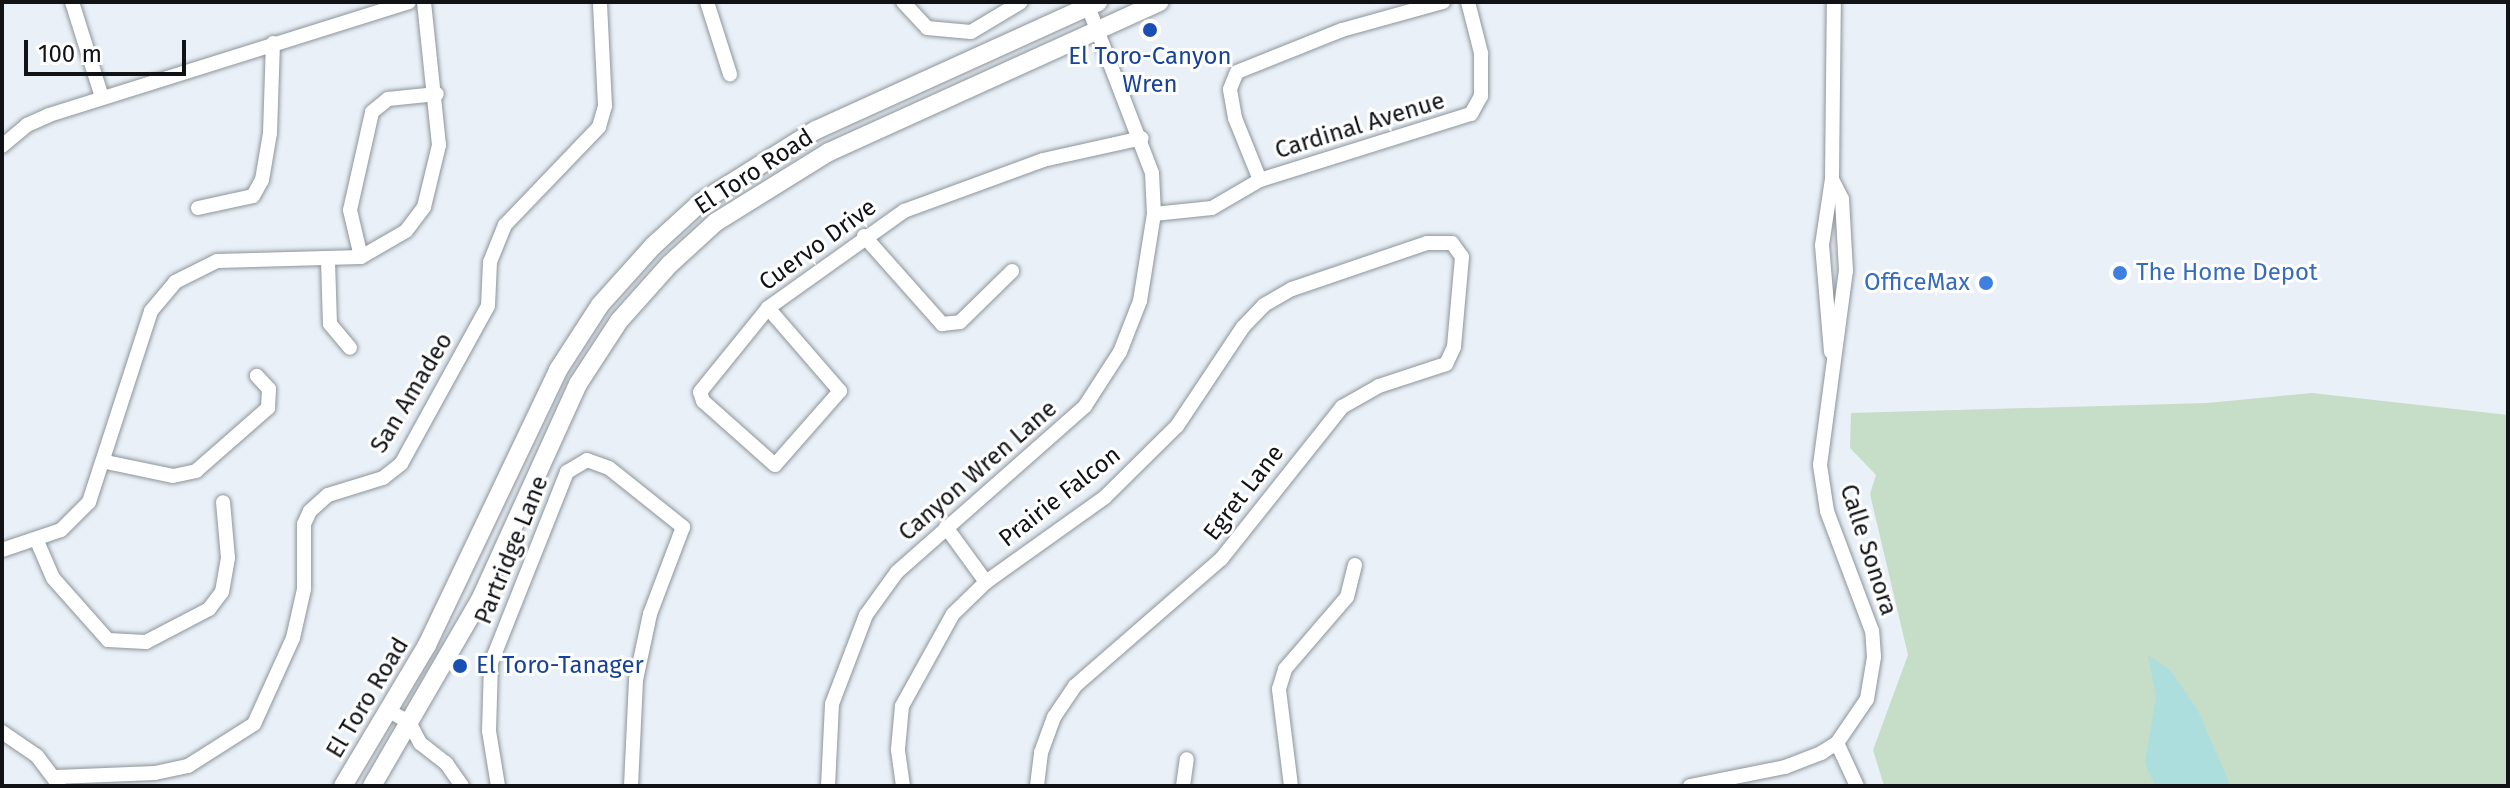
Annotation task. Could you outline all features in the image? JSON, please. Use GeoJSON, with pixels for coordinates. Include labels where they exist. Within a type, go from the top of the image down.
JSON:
{"type":"FeatureCollection","features":[{"type":"Feature","properties":{"kind":"main road","name":"El Toro Road"},"geometry":{"type":"LineString","coordinates":[[372,786],[480,600],[578,384],[619,321],[670,264],[716,222],[829,152],[1160,2]]}},
{"type":"Feature","properties":{"kind":"main road","name":"El Toro Road"},"geometry":{"type":"LineString","coordinates":[[343,786],[427,645],[558,370],[600,305],[653,246],[701,202],[816,130],[1093,4]]}},
{"type":"Feature","properties":{"kind":"street"},"geometry":{"type":"LineString","coordinates":[[72,2],[102,97]]}},
{"type":"Feature","properties":{"kind":"street"},"geometry":{"type":"LineString","coordinates":[[2,146],[27,125],[102,97],[409,2]]}},
{"type":"Feature","properties":{"kind":"street"},"geometry":{"type":"LineString","coordinates":[[2,550],[37,541],[81,513],[106,462],[141,337],[163,293],[217,261],[328,261],[361,257],[406,231],[424,207],[439,145],[437,94],[424,2]]}},
{"type":"Feature","properties":{"kind":"street","name":"San Amadeo"},"geometry":{"type":"LineString","coordinates":[[2,732],[37,756],[58,782],[155,773],[188,766],[254,724],[293,638],[304,589],[304,524],[310,511],[328,495],[383,478],[401,464],[488,306],[490,262],[505,225],[599,127],[605,106],[600,2]]}},
{"type":"Feature","properties":{"kind":"street"},"geometry":{"type":"LineString","coordinates":[[707,2],[730,74]]}},
{"type":"Feature","properties":{"kind":"street"},"geometry":{"type":"LineString","coordinates":[[903,2],[927,28],[971,32],[1021,2]]}},
{"type":"Feature","properties":{"kind":"street"},"geometry":{"type":"LineString","coordinates":[[1260,180],[1235,118],[1230,89],[1237,72],[1342,30],[1443,2]]}},
{"type":"Feature","properties":{"kind":"street","name":"Cardinal Avenue"},"geometry":{"type":"LineString","coordinates":[[1154,214],[1212,208],[1260,180],[1471,114],[1481,96],[1481,53],[1468,2]]}},
{"type":"Feature","properties":{"kind":"street","name":"Calle Sonora"},"geometry":{"type":"LineString","coordinates":[[1832,361],[1823,289],[1822,245],[1832,179],[1834,2]]}},
{"type":"Feature","properties":{"kind":"street","name":"Canyon Wren Lane"},"geometry":{"type":"LineString","coordinates":[[828,786],[832,704],[856,636],[897,572],[946,527],[1041,450],[1085,406],[1120,352],[1140,301],[1154,214],[1152,173],[1093,4]]}},
{"type":"Feature","properties":{"kind":"street"},"geometry":{"type":"LineString","coordinates":[[198,208],[253,196],[262,180],[270,133],[273,43]]}},
{"type":"Feature","properties":{"kind":"street"},"geometry":{"type":"LineString","coordinates":[[361,257],[350,210],[372,112],[388,99],[437,94]]}},
{"type":"Feature","properties":{"kind":"street","name":"Cuervo Drive"},"geometry":{"type":"LineString","coordinates":[[768,308],[840,391],[775,465],[703,401],[704,385],[768,308],[864,236],[904,211],[1043,160],[1142,138]]}},
{"type":"Feature","properties":{"kind":"street","name":"Calle Sonora"},"geometry":{"type":"LineString","coordinates":[[1832,179],[1842,199],[1846,280],[1832,361],[1822,480],[1827,511],[1872,631],[1874,657],[1867,699],[1837,743]]}},
{"type":"Feature","properties":{"kind":"street"},"geometry":{"type":"LineString","coordinates":[[864,236],[942,324],[960,322],[1012,271]]}},
{"type":"Feature","properties":{"kind":"street","name":"Prairie Falcon"},"geometry":{"type":"LineString","coordinates":[[903,786],[898,749],[902,706],[953,614],[986,582],[1105,497],[1177,426],[1243,327],[1264,305],[1292,289],[1427,243],[1452,243]]}},
{"type":"Feature","properties":{"kind":"street","name":"Egret Lane"},"geometry":{"type":"LineString","coordinates":[[1037,786],[1041,753],[1054,717],[1075,686],[1221,559],[1342,407],[1379,386],[1446,364],[1454,347],[1462,257],[1452,243]]}},
{"type":"Feature","properties":{"kind":"street"},"geometry":{"type":"LineString","coordinates":[[328,261],[330,324],[350,348]]}},
{"type":"Feature","properties":{"kind":"street"},"geometry":{"type":"LineString","coordinates":[[1823,289],[1846,280]]}},
{"type":"Feature","properties":{"kind":"street"},"geometry":{"type":"LineString","coordinates":[[106,462],[173,476],[196,471],[268,408],[269,389],[257,376]]}},
{"type":"Feature","properties":{"kind":"street","name":"Partridge Lane"},"geometry":{"type":"LineString","coordinates":[[498,786],[489,731],[491,663],[567,472],[581,460],[609,468],[683,527],[650,614],[636,680],[631,786]]}},
{"type":"Feature","properties":{"kind":"street"},"geometry":{"type":"LineString","coordinates":[[37,541],[53,578],[108,640],[146,642],[209,609],[222,592],[228,558],[223,502]]}},
{"type":"Feature","properties":{"kind":"street"},"geometry":{"type":"LineString","coordinates":[[946,527],[986,582]]}},
{"type":"Feature","properties":{"kind":"street"},"geometry":{"type":"LineString","coordinates":[[1291,786],[1279,689],[1285,669],[1347,597],[1355,565]]}},
{"type":"Feature","properties":{"kind":"street"},"geometry":{"type":"LineString","coordinates":[[389,711],[409,722],[420,743],[446,763],[462,786]]}},
{"type":"Feature","properties":{"kind":"street"},"geometry":{"type":"LineString","coordinates":[[1690,786],[1785,767],[1837,743],[1857,786]]}},
{"type":"Feature","properties":{"kind":"street"},"geometry":{"type":"LineString","coordinates":[[1183,786],[1187,759]]}},
{"type":"Feature","properties":{"kind":"shaded area"},"geometry":{"type":"Polygon","coordinates":[[[2312,393],[2508,415],[2508,786],[1884,786],[1873,750],[1908,655],[1870,494],[1876,475],[1850,448],[1851,413],[2207,403],[2312,393]]]}},
{"type":"Feature","properties":{"kind":"shaded area"},"geometry":{"type":"Polygon","coordinates":[[[2148,655],[2171,671],[2198,711],[2229,782],[2226,786],[2155,786],[2145,763],[2156,697],[2148,655]]]}},
{"type":"Feature","properties":{"kind":"place","name":"El Toro-Canyon Wren"},"geometry":{"type":"Point","coordinates":[1150,30]}},
{"type":"Feature","properties":{"kind":"place","name":"The Home Depot"},"geometry":{"type":"Point","coordinates":[2120,273]}},
{"type":"Feature","properties":{"kind":"place","name":"OfficeMax"},"geometry":{"type":"Point","coordinates":[1986,283]}},
{"type":"Feature","properties":{"kind":"place","name":"El Toro-Tanager"},"geometry":{"type":"Point","coordinates":[460,666]}}]}
